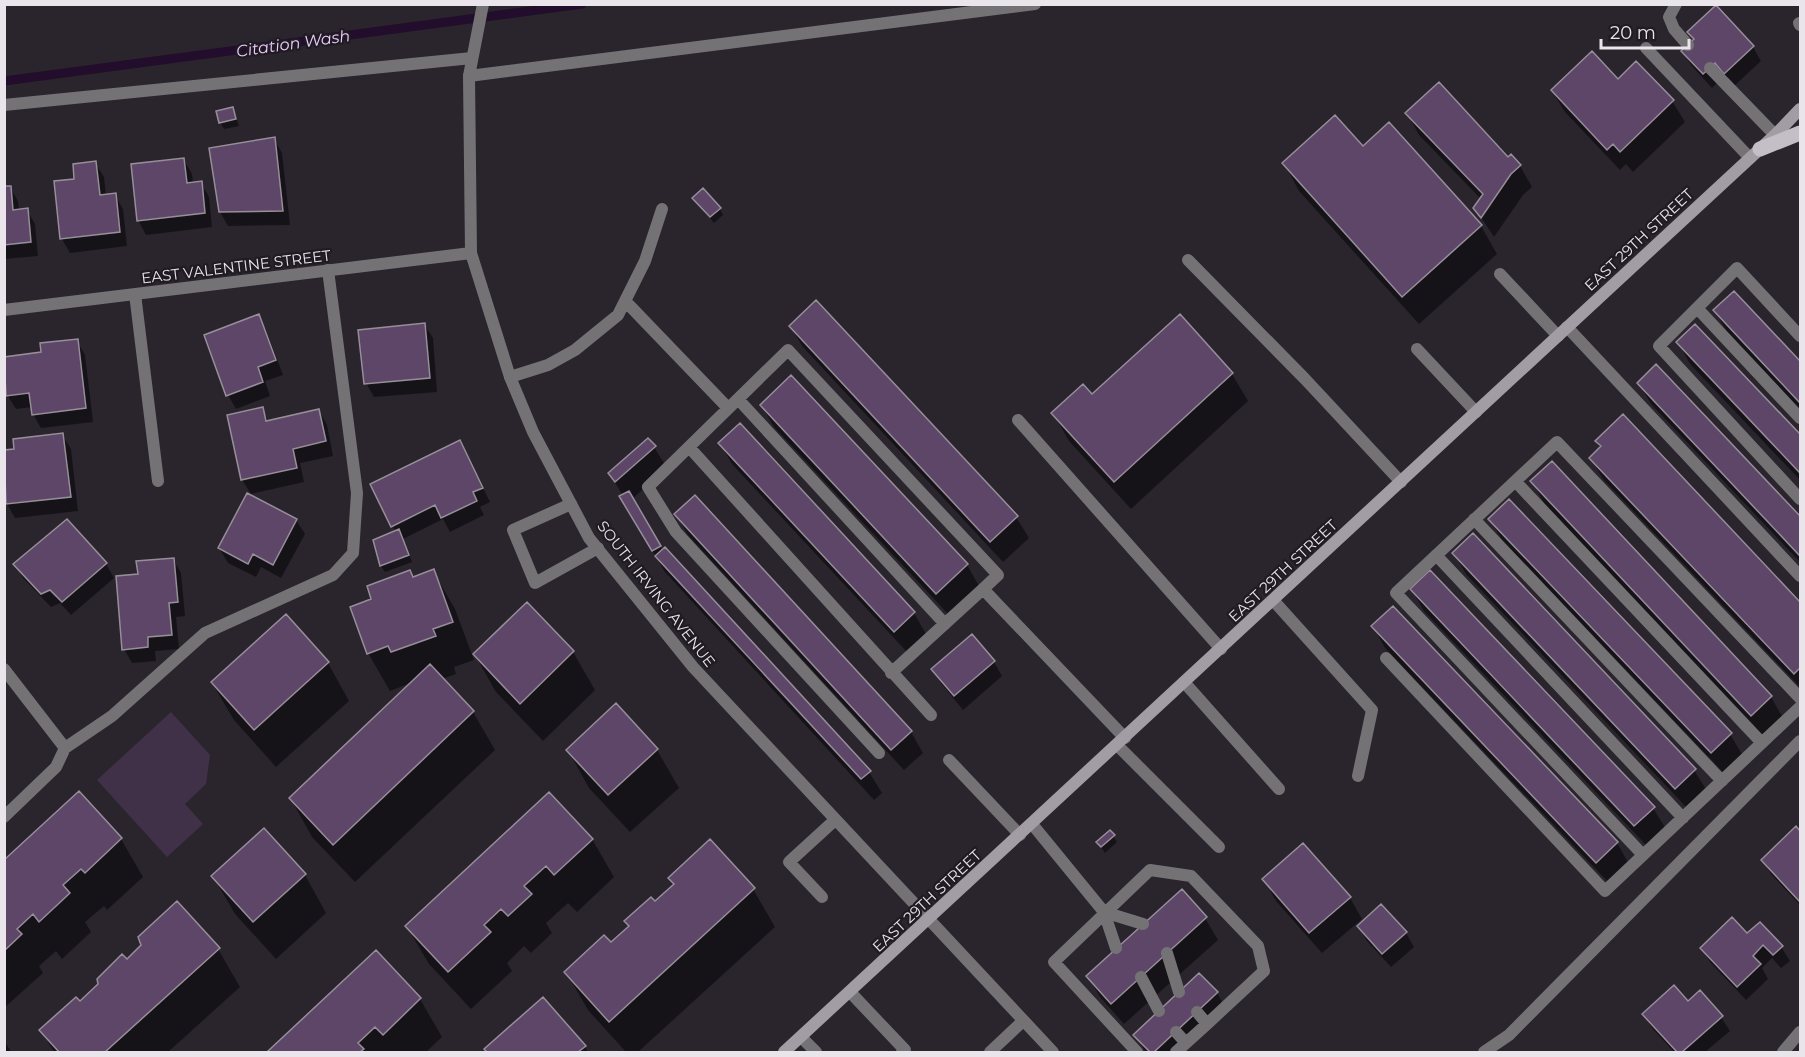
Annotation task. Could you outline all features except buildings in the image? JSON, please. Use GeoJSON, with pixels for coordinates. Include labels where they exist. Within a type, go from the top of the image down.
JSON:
{"type":"FeatureCollection","features":[{"type":"Feature","properties":{"kind":"main road"},"geometry":{"type":"LineString","coordinates":[[1755,153],[1800,133]]}},
{"type":"Feature","properties":{"kind":"street","name":"SOUTH IRVING AVENUE"},"geometry":{"type":"LineString","coordinates":[[483,4],[469,76],[471,253],[510,377],[533,432],[589,537],[693,667],[1053,1053]]}},
{"type":"Feature","properties":{"kind":"street"},"geometry":{"type":"LineString","coordinates":[[469,76],[1035,4]]}},
{"type":"Feature","properties":{"kind":"street"},"geometry":{"type":"LineString","coordinates":[[1676,4],[1669,17],[1674,29],[1688,45]]}},
{"type":"Feature","properties":{"kind":"street"},"geometry":{"type":"LineString","coordinates":[[1646,48],[1755,153]]}},
{"type":"Feature","properties":{"kind":"street"},"geometry":{"type":"LineString","coordinates":[[4,105],[472,58]]}},
{"type":"Feature","properties":{"kind":"street"},"geometry":{"type":"LineString","coordinates":[[1710,68],[1775,135]]}},
{"type":"Feature","properties":{"kind":"street","name":"EAST 29TH STREET"},"geometry":{"type":"LineString","coordinates":[[784,1053],[1563,332],[1775,135],[1800,109]]}},
{"type":"Feature","properties":{"kind":"street"},"geometry":{"type":"LineString","coordinates":[[510,377],[548,365],[575,350],[618,315],[645,261],[662,209]]}},
{"type":"Feature","properties":{"kind":"street","name":"EAST VALENTINE STREET"},"geometry":{"type":"LineString","coordinates":[[4,310],[471,253]]}},
{"type":"Feature","properties":{"kind":"street"},"geometry":{"type":"LineString","coordinates":[[1188,260],[1401,482]]}},
{"type":"Feature","properties":{"kind":"street"},"geometry":{"type":"LineString","coordinates":[[1800,336],[1737,268],[1659,346],[1800,499]]}},
{"type":"Feature","properties":{"kind":"street"},"geometry":{"type":"LineString","coordinates":[[4,817],[56,767],[65,748],[112,716],[205,633],[333,575],[353,553],[357,493],[328,270]]}},
{"type":"Feature","properties":{"kind":"street"},"geometry":{"type":"LineString","coordinates":[[1500,274],[1563,332],[1800,576]]}},
{"type":"Feature","properties":{"kind":"street"},"geometry":{"type":"LineString","coordinates":[[135,294],[158,481]]}},
{"type":"Feature","properties":{"kind":"street"},"geometry":{"type":"LineString","coordinates":[[629,305],[728,408]]}},
{"type":"Feature","properties":{"kind":"street"},"geometry":{"type":"LineString","coordinates":[[1697,308],[1800,418]]}},
{"type":"Feature","properties":{"kind":"street"},"geometry":{"type":"LineString","coordinates":[[1417,349],[1476,412]]}},
{"type":"Feature","properties":{"kind":"street"},"geometry":{"type":"LineString","coordinates":[[879,753],[676,532],[648,487],[788,350],[998,575],[891,673]]}},
{"type":"Feature","properties":{"kind":"street"},"geometry":{"type":"LineString","coordinates":[[738,399],[945,624]]}},
{"type":"Feature","properties":{"kind":"street"},"geometry":{"type":"LineString","coordinates":[[1018,420],[1221,649]]}},
{"type":"Feature","properties":{"kind":"street"},"geometry":{"type":"LineString","coordinates":[[1643,855],[1396,593],[1557,442],[1800,698]]}},
{"type":"Feature","properties":{"kind":"street"},"geometry":{"type":"LineString","coordinates":[[689,447],[931,715]]}},
{"type":"Feature","properties":{"kind":"street"},"geometry":{"type":"LineString","coordinates":[[1515,482],[1762,743]]}},
{"type":"Feature","properties":{"kind":"street"},"geometry":{"type":"LineString","coordinates":[[572,504],[513,530],[535,583],[598,548]]}},
{"type":"Feature","properties":{"kind":"street"},"geometry":{"type":"LineString","coordinates":[[1474,519],[1722,781]]}},
{"type":"Feature","properties":{"kind":"street"},"geometry":{"type":"LineString","coordinates":[[1436,555],[1683,818]]}},
{"type":"Feature","properties":{"kind":"street"},"geometry":{"type":"LineString","coordinates":[[983,589],[1219,847]]}},
{"type":"Feature","properties":{"kind":"street"},"geometry":{"type":"LineString","coordinates":[[1273,600],[1372,710],[1358,776]]}},
{"type":"Feature","properties":{"kind":"street"},"geometry":{"type":"LineString","coordinates":[[1386,658],[1605,891],[1800,707]]}},
{"type":"Feature","properties":{"kind":"street"},"geometry":{"type":"LineString","coordinates":[[4,669],[65,748]]}},
{"type":"Feature","properties":{"kind":"street"},"geometry":{"type":"LineString","coordinates":[[1184,682],[1279,789]]}},
{"type":"Feature","properties":{"kind":"street"},"geometry":{"type":"LineString","coordinates":[[1484,1053],[1509,1035],[1800,741]]}},
{"type":"Feature","properties":{"kind":"street"},"geometry":{"type":"LineString","coordinates":[[950,759],[1020,835]]}},
{"type":"Feature","properties":{"kind":"street"},"geometry":{"type":"LineString","coordinates":[[822,897],[789,862],[835,820]]}},
{"type":"Feature","properties":{"kind":"street"},"geometry":{"type":"LineString","coordinates":[[1032,824],[1104,912],[1116,948]]}},
{"type":"Feature","properties":{"kind":"street"},"geometry":{"type":"LineString","coordinates":[[1137,1053],[1054,962],[1150,870],[1191,876],[1258,946],[1264,971],[1176,1053]]}},
{"type":"Feature","properties":{"kind":"street"},"geometry":{"type":"LineString","coordinates":[[1104,912],[1143,924]]}},
{"type":"Feature","properties":{"kind":"street"},"geometry":{"type":"LineString","coordinates":[[1167,954],[1179,992]]}},
{"type":"Feature","properties":{"kind":"street"},"geometry":{"type":"LineString","coordinates":[[1141,977],[1159,1011]]}},
{"type":"Feature","properties":{"kind":"street"},"geometry":{"type":"LineString","coordinates":[[850,992],[905,1052]]}},
{"type":"Feature","properties":{"kind":"street"},"geometry":{"type":"LineString","coordinates":[[1197,1012],[1208,1024]]}},
{"type":"Feature","properties":{"kind":"street"},"geometry":{"type":"LineString","coordinates":[[990,1053],[1023,1021]]}},
{"type":"Feature","properties":{"kind":"street"},"geometry":{"type":"LineString","coordinates":[[1176,1032],[1186,1044]]}},
{"type":"Feature","properties":{"kind":"street"},"geometry":{"type":"LineString","coordinates":[[1783,1053],[1800,1032]]}},
{"type":"Feature","properties":{"kind":"street"},"geometry":{"type":"LineString","coordinates":[[801,1037],[816,1053]]}},
{"type":"Feature","properties":{"kind":"shaded area"},"geometry":{"type":"Polygon","coordinates":[[[171,712],[210,755],[206,784],[185,804],[203,824],[167,857],[97,780],[171,712]]]}},
{"type":"Feature","properties":{"kind":"waterway","name":"Citation Wash"},"geometry":{"type":"LineString","coordinates":[[4,81],[582,4]]}}]}
